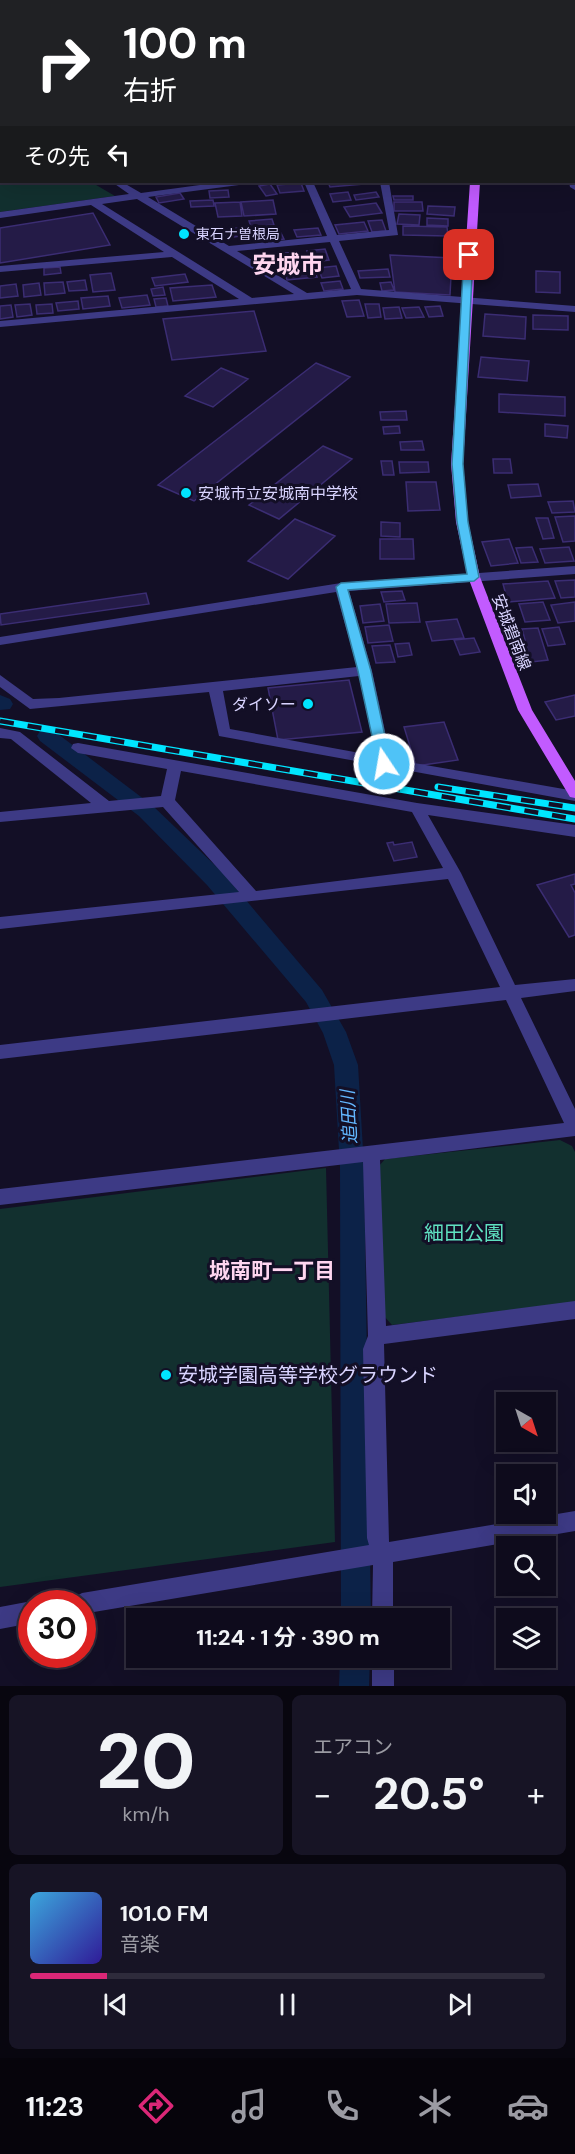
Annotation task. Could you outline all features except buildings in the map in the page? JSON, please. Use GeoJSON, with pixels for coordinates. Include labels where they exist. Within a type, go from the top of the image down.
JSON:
{"type":"FeatureCollection","features":[{"type":"Feature","properties":{"kind":"main road","name":"安城碧南線"},"geometry":{"type":"LineString","coordinates":[[475,183],[457,464],[462,522],[474,577],[525,710],[575,794]]}},
{"type":"Feature","properties":{"kind":"street"},"geometry":{"type":"LineString","coordinates":[[118,183],[306,297]]}},
{"type":"Feature","properties":{"kind":"street"},"geometry":{"type":"LineString","coordinates":[[0,215],[231,183]]}},
{"type":"Feature","properties":{"kind":"street"},"geometry":{"type":"LineString","coordinates":[[308,183],[335,238],[357,292]]}},
{"type":"Feature","properties":{"kind":"street"},"geometry":{"type":"LineString","coordinates":[[227,249],[394,233],[385,183]]}},
{"type":"Feature","properties":{"kind":"street"},"geometry":{"type":"LineString","coordinates":[[92,202],[249,301]]}},
{"type":"Feature","properties":{"kind":"street"},"geometry":{"type":"LineString","coordinates":[[0,269],[174,254]]}},
{"type":"Feature","properties":{"kind":"street"},"geometry":{"type":"LineString","coordinates":[[0,324],[357,292],[575,309]]}},
{"type":"Feature","properties":{"kind":"street"},"geometry":{"type":"LineString","coordinates":[[0,640],[341,587],[575,570]]}},
{"type":"Feature","properties":{"kind":"street"},"geometry":{"type":"LineString","coordinates":[[341,587],[364,671],[384,764]]}},
{"type":"Feature","properties":{"kind":"street"},"geometry":{"type":"LineString","coordinates":[[0,680],[30,704],[59,703],[364,671]]}},
{"type":"Feature","properties":{"kind":"street"},"geometry":{"type":"LineString","coordinates":[[215,687],[224,733],[384,764],[575,794]]}},
{"type":"Feature","properties":{"kind":"street"},"geometry":{"type":"LineString","coordinates":[[0,733],[15,735],[106,807]]}},
{"type":"Feature","properties":{"kind":"street"},"geometry":{"type":"LineString","coordinates":[[78,748],[417,808],[575,831]]}},
{"type":"Feature","properties":{"kind":"street"},"geometry":{"type":"LineString","coordinates":[[167,801],[175,765]]}},
{"type":"Feature","properties":{"kind":"street"},"geometry":{"type":"LineString","coordinates":[[0,818],[167,801]]}},
{"type":"Feature","properties":{"kind":"street"},"geometry":{"type":"LineString","coordinates":[[167,801],[246,898]]}},
{"type":"Feature","properties":{"kind":"street"},"geometry":{"type":"LineString","coordinates":[[0,1197],[575,1128],[453,873],[417,808]]}},
{"type":"Feature","properties":{"kind":"street"},"geometry":{"type":"LineString","coordinates":[[0,922],[246,898],[453,873]]}},
{"type":"Feature","properties":{"kind":"street"},"geometry":{"type":"LineString","coordinates":[[0,1052],[575,985]]}},
{"type":"Feature","properties":{"kind":"street"},"geometry":{"type":"LineString","coordinates":[[366,1153],[377,1336],[373,1349],[377,1538],[375,1556],[382,1608]]}},
{"type":"Feature","properties":{"kind":"street"},"geometry":{"type":"LineString","coordinates":[[377,1336],[575,1310]]}},
{"type":"Feature","properties":{"kind":"street"},"geometry":{"type":"LineString","coordinates":[[96,1602],[575,1521]]}},
{"type":"Feature","properties":{"kind":"street"},"geometry":{"type":"LineString","coordinates":[[0,1618],[18,1615]]}},
{"type":"Feature","properties":{"kind":"street"},"geometry":{"type":"LineString","coordinates":[[382,1686],[383,1668]]}},
{"type":"Feature","properties":{"kind":"green space"},"geometry":{"type":"Polygon","coordinates":[[[0,183],[93,183],[115,196],[0,212],[0,183]]]}},
{"type":"Feature","properties":{"kind":"green space","name":"細田公園"},"geometry":{"type":"Polygon","coordinates":[[[560,1140],[572,1146],[575,1152],[575,1302],[392,1325],[383,1315],[379,1166],[385,1159],[560,1140]]]}},
{"type":"Feature","properties":{"kind":"green space","name":"安城学園高等学校グラウンド"},"geometry":{"type":"Polygon","coordinates":[[[326,1168],[335,1542],[0,1587],[0,1209],[326,1168]]]}},
{"type":"Feature","properties":{"kind":"waterway","name":"追田川"},"geometry":{"type":"LineString","coordinates":[[47,736],[146,811],[215,879],[314,996],[334,1032],[346,1065],[352,1167],[356,1608]]}},
{"type":"Feature","properties":{"kind":"waterway","name":"追田川"},"geometry":{"type":"LineString","coordinates":[[354,1686],[355,1668]]}},
{"type":"Feature","properties":{"kind":"railway"},"geometry":{"type":"LineString","coordinates":[[0,721],[575,819]]}},
{"type":"Feature","properties":{"kind":"railway"},"geometry":{"type":"LineString","coordinates":[[438,787],[575,808]]}},
{"type":"Feature","properties":{"kind":"place","name":"東石ナ曽根局"},"geometry":{"type":"Point","coordinates":[184,234]}},
{"type":"Feature","properties":{"kind":"place","name":"安城市立安城南中学校"},"geometry":{"type":"Point","coordinates":[186,493]}},
{"type":"Feature","properties":{"kind":"place","name":"ダイソー"},"geometry":{"type":"Point","coordinates":[308,704]}},
{"type":"Feature","properties":{"kind":"place","name":"安城学園高等学校グラウンド"},"geometry":{"type":"Point","coordinates":[166,1375]}},
{"type":"Feature","properties":{"kind":"district","name":"安城市"},"geometry":{"type":"Point","coordinates":[288,265]}},
{"type":"Feature","properties":{"kind":"district","name":"城南町一丁目"},"geometry":{"type":"Point","coordinates":[272,1271]}},
{"type":"Feature","properties":{"kind":"route"},"geometry":{"type":"LineString","coordinates":[[384,764],[364,671],[341,587],[474,577],[462,522],[457,464],[469,255]]}}]}
